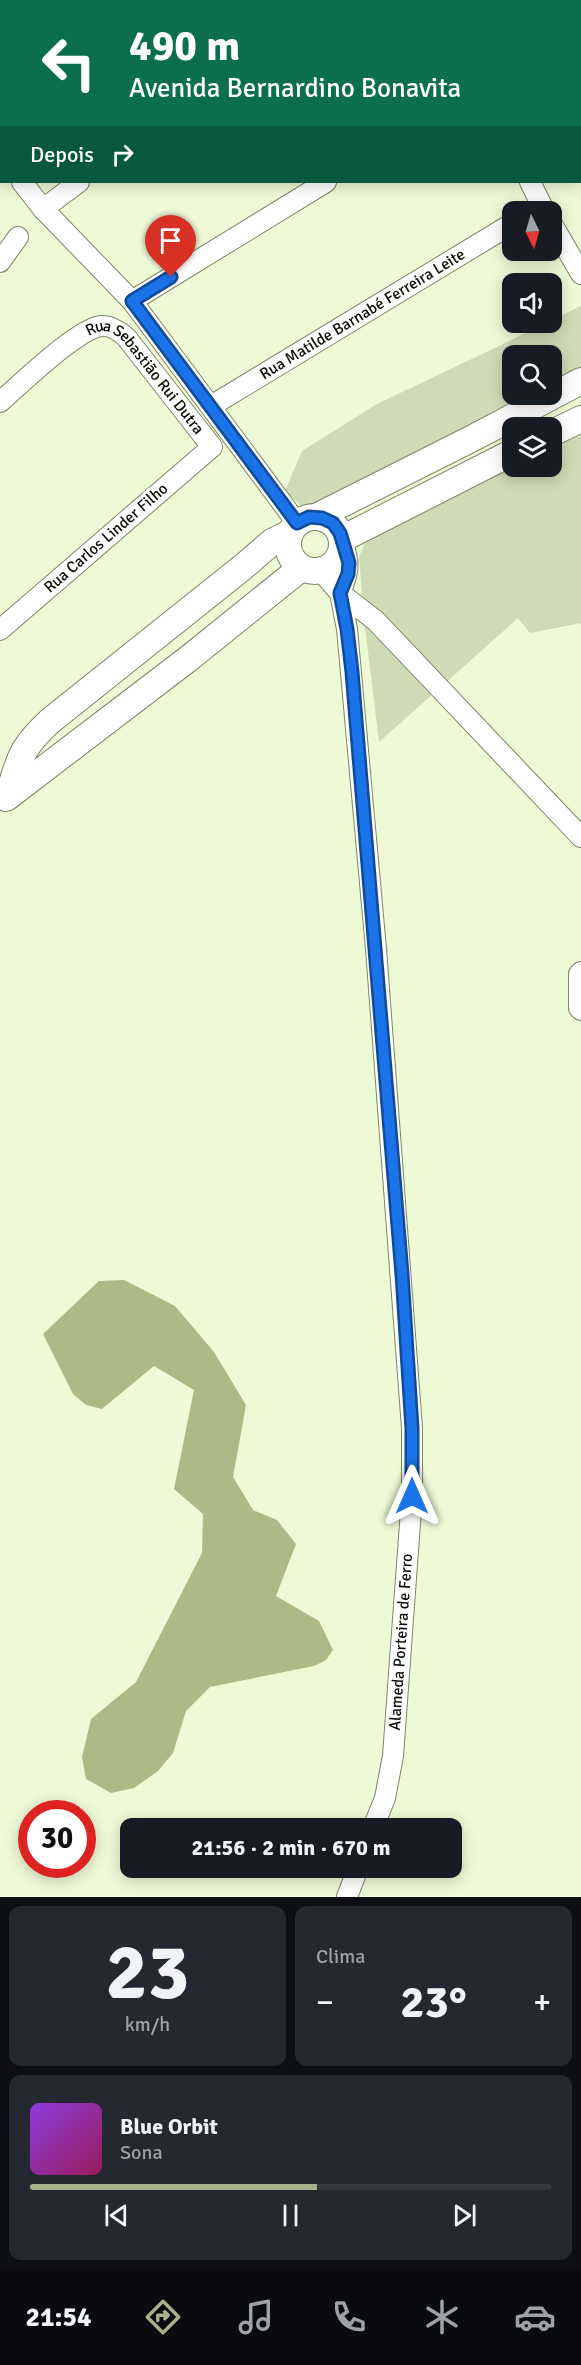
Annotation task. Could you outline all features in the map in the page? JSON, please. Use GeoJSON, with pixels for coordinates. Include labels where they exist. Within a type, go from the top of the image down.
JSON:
{"type":"FeatureCollection","features":[{"type":"Feature","properties":{"kind":"main road"},"geometry":{"type":"LineString","coordinates":[[4,800],[22,753],[30,740],[272,542],[301,524],[581,381]]}},
{"type":"Feature","properties":{"kind":"main road"},"geometry":{"type":"LineString","coordinates":[[562,428],[581,419]]}},
{"type":"Feature","properties":{"kind":"main road"},"geometry":{"type":"LineString","coordinates":[[342,541],[502,458]]}},
{"type":"Feature","properties":{"kind":"main road"},"geometry":{"type":"LineString","coordinates":[[4,800],[188,659],[311,569],[333,564],[338,558],[342,541],[333,523],[301,524],[288,539],[288,552],[311,569]]}},
{"type":"Feature","properties":{"kind":"main road"},"geometry":{"type":"LineString","coordinates":[[166,628],[188,659]]}},
{"type":"Feature","properties":{"kind":"street"},"geometry":{"type":"LineString","coordinates":[[23,183],[44,209],[132,301],[301,524]]}},
{"type":"Feature","properties":{"kind":"street"},"geometry":{"type":"LineString","coordinates":[[44,209],[78,183]]}},
{"type":"Feature","properties":{"kind":"street"},"geometry":{"type":"LineString","coordinates":[[132,301],[324,183]]}},
{"type":"Feature","properties":{"kind":"street"},"geometry":{"type":"LineString","coordinates":[[530,183],[536,201]]}},
{"type":"Feature","properties":{"kind":"street","name":"Rua Matilde Barnabé Ferreira Leite"},"geometry":{"type":"LineString","coordinates":[[211,406],[502,230]]}},
{"type":"Feature","properties":{"kind":"street"},"geometry":{"type":"LineString","coordinates":[[0,262],[18,237]]}},
{"type":"Feature","properties":{"kind":"street"},"geometry":{"type":"LineString","coordinates":[[562,241],[581,274]]}},
{"type":"Feature","properties":{"kind":"street","name":"Rua Sebastião Rui Dutra"},"geometry":{"type":"LineString","coordinates":[[0,402],[70,343],[88,330],[102,326],[116,329],[126,337],[212,447]]}},
{"type":"Feature","properties":{"kind":"street","name":"Rua Carlos Linder Filho"},"geometry":{"type":"LineString","coordinates":[[0,630],[212,447]]}},
{"type":"Feature","properties":{"kind":"street","name":"Alameda Porteira de Ferro"},"geometry":{"type":"LineString","coordinates":[[342,541],[349,568],[340,593],[350,651],[376,949],[412,1428],[412,1496],[393,1756],[385,1798],[377,1818]]}},
{"type":"Feature","properties":{"kind":"street","name":"Alameda Porteira de Ferro"},"geometry":{"type":"LineString","coordinates":[[311,569],[340,593]]}},
{"type":"Feature","properties":{"kind":"street"},"geometry":{"type":"LineString","coordinates":[[340,593],[376,621],[581,837]]}},
{"type":"Feature","properties":{"kind":"street"},"geometry":{"type":"LineString","coordinates":[[581,972],[579,974],[579,1008],[581,1010]]}},
{"type":"Feature","properties":{"kind":"street"},"geometry":{"type":"LineString","coordinates":[[347,1897],[354,1878]]}},
{"type":"Feature","properties":{"kind":"shaded area"},"geometry":{"type":"Polygon","coordinates":[[[581,306],[581,371],[562,380],[562,345],[502,345],[502,405],[513,405],[304,508],[285,491],[302,451],[377,404],[526,333],[562,333],[562,315],[581,306]]]}},
{"type":"Feature","properties":{"kind":"shaded area"},"geometry":{"type":"Polygon","coordinates":[[[581,434],[581,623],[530,633],[518,618],[379,742],[359,557],[368,536],[502,471],[502,477],[562,477],[562,443],[581,434]]]}},
{"type":"Feature","properties":{"kind":"shaded area"},"geometry":{"type":"Polygon","coordinates":[[[124,1280],[175,1306],[214,1352],[246,1405],[233,1477],[253,1510],[277,1520],[296,1544],[276,1596],[319,1621],[333,1650],[326,1660],[314,1666],[210,1687],[186,1711],[173,1753],[158,1771],[134,1788],[111,1793],[86,1779],[82,1757],[91,1719],[136,1682],[202,1553],[203,1514],[174,1489],[194,1390],[154,1366],[102,1409],[86,1405],[73,1394],[43,1334],[99,1281],[124,1280]]]}},
{"type":"Feature","properties":{"kind":"route"},"geometry":{"type":"LineString","coordinates":[[171,277],[132,301],[297,523],[309,517],[316,517],[333,523],[340,533],[349,563],[348,574],[340,593],[352,672],[402,1274],[412,1428],[412,1496]]}}]}
